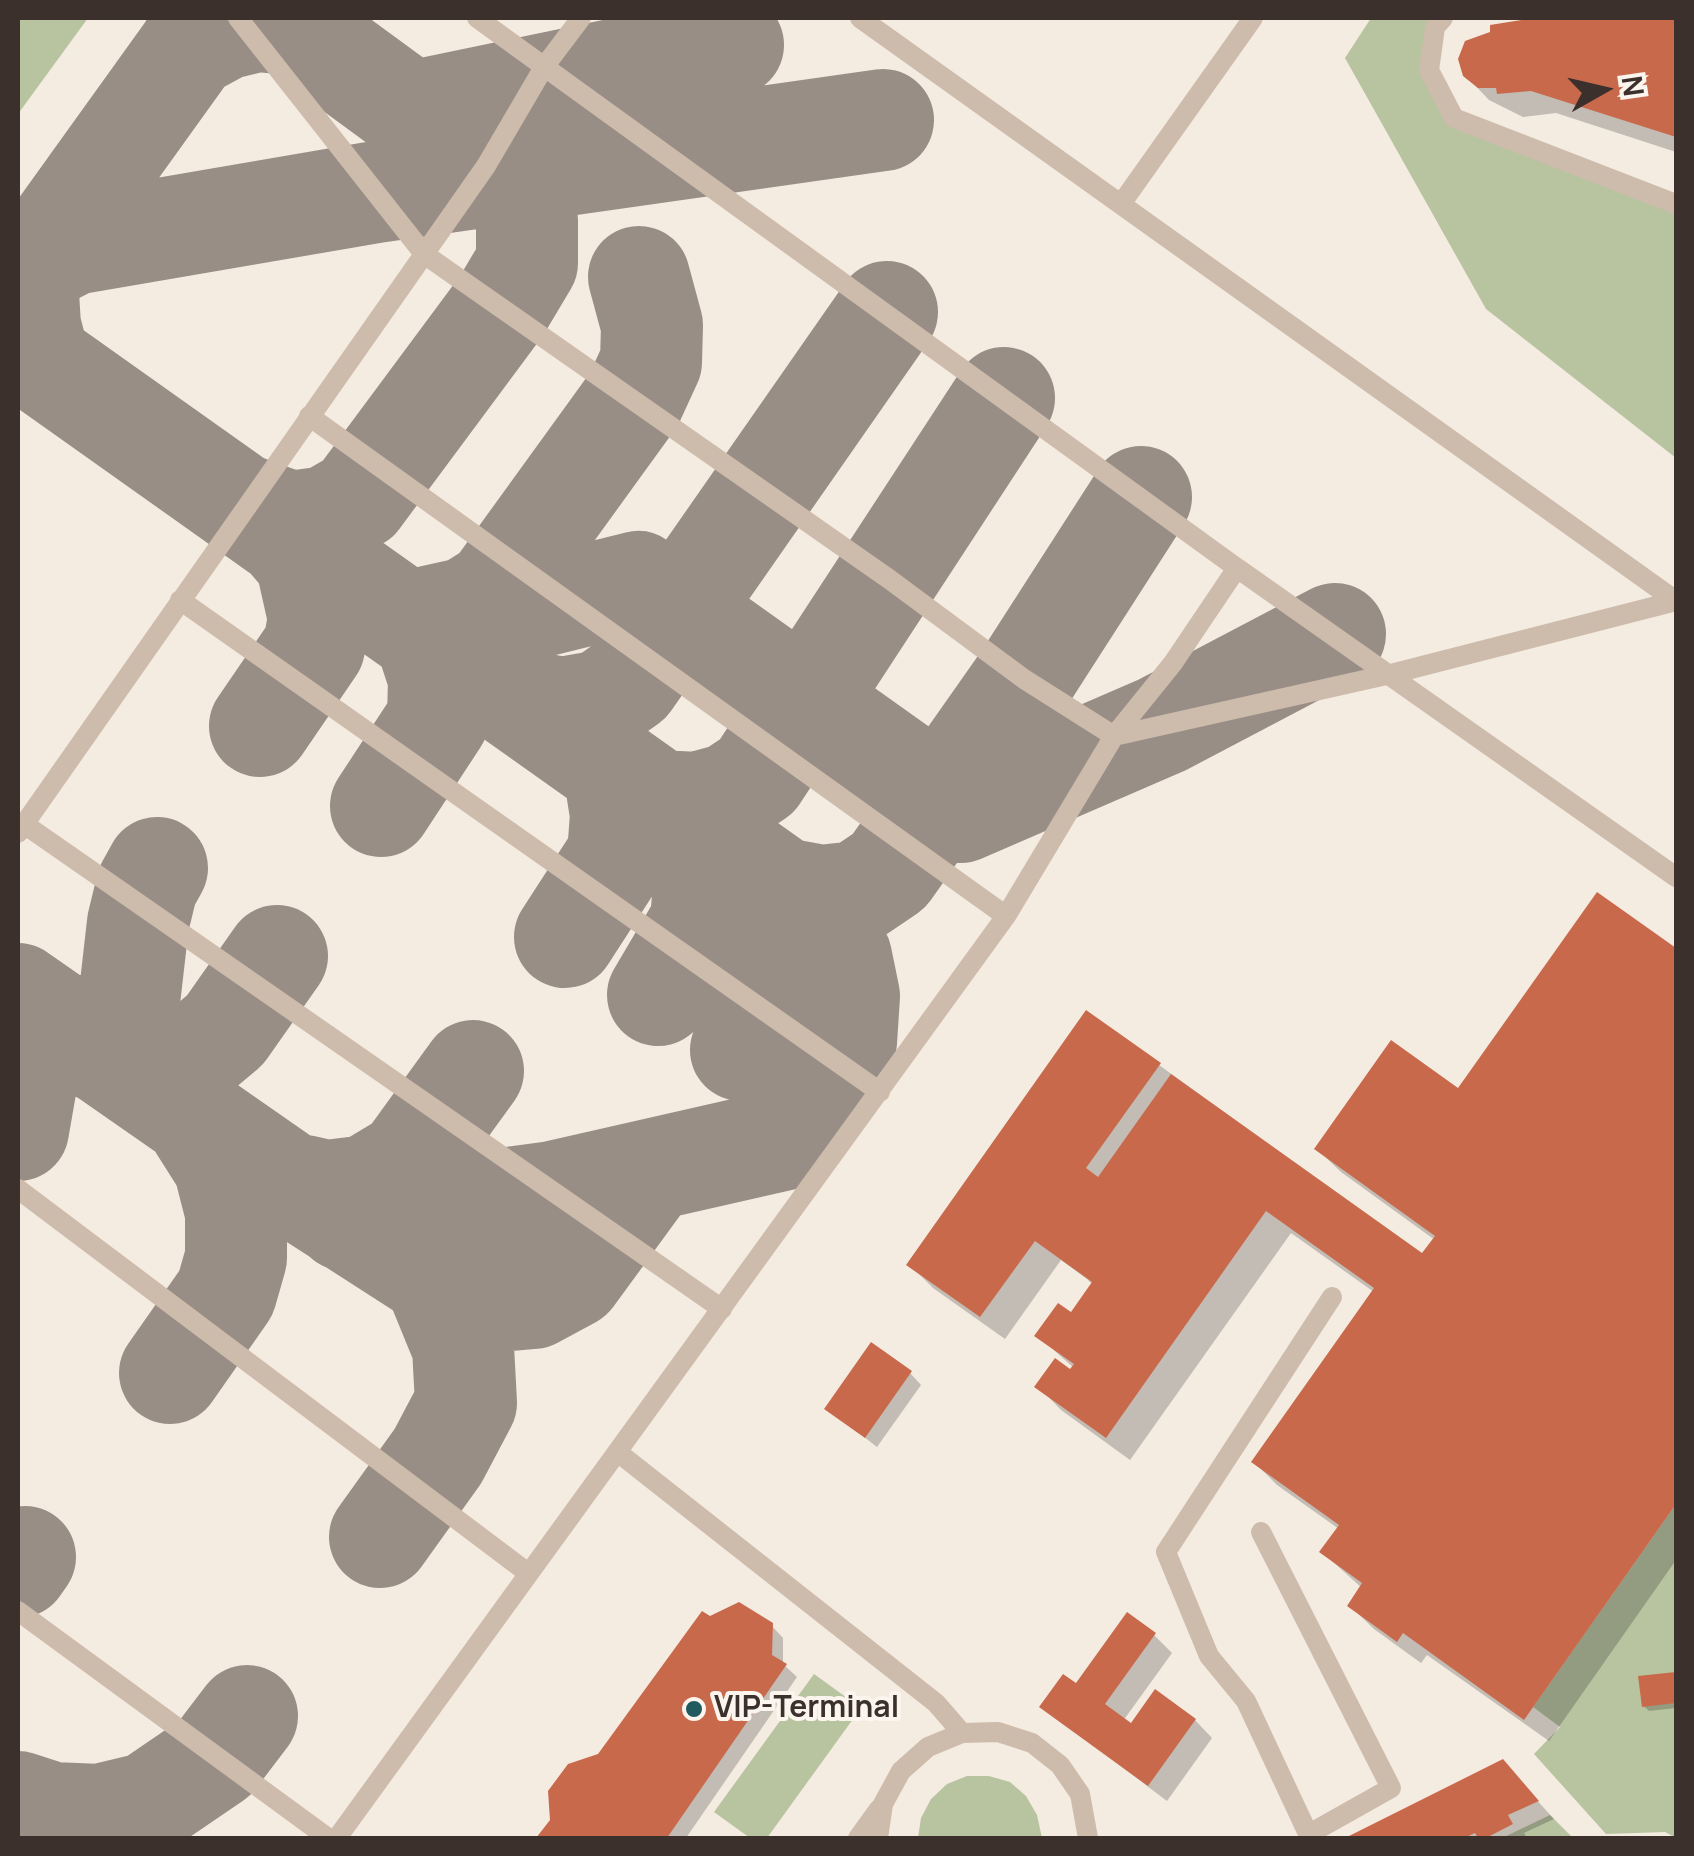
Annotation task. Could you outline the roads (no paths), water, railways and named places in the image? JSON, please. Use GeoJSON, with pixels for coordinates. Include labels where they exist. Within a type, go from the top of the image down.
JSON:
{"type":"FeatureCollection","features":[{"type":"Feature","properties":{"kind":"lane"},"geometry":{"type":"LineString","coordinates":[[238,18],[424,254],[874,568],[1024,679],[1114,736],[1391,674],[1676,601]]}},
{"type":"Feature","properties":{"kind":"lane"},"geometry":{"type":"LineString","coordinates":[[477,18],[1238,568],[1676,877]]}},
{"type":"Feature","properties":{"kind":"lane"},"geometry":{"type":"LineString","coordinates":[[581,18],[544,67],[486,166],[21,829],[722,1309]]}},
{"type":"Feature","properties":{"kind":"lane"},"geometry":{"type":"LineString","coordinates":[[860,18],[1676,601]]}},
{"type":"Feature","properties":{"kind":"lane"},"geometry":{"type":"LineString","coordinates":[[1121,204],[1253,18]]}},
{"type":"Feature","properties":{"kind":"lane"},"geometry":{"type":"LineString","coordinates":[[1443,18],[1435,27],[1429,70],[1454,118],[1676,204]]}},
{"type":"Feature","properties":{"kind":"lane"},"geometry":{"type":"LineString","coordinates":[[310,416],[1006,916]]}},
{"type":"Feature","properties":{"kind":"lane"},"geometry":{"type":"LineString","coordinates":[[337,1838],[528,1572],[620,1454],[1006,916],[1114,736],[1173,663],[1238,568]]}},
{"type":"Feature","properties":{"kind":"lane"},"geometry":{"type":"LineString","coordinates":[[180,600],[880,1092]]}},
{"type":"Feature","properties":{"kind":"lane"},"geometry":{"type":"LineString","coordinates":[[18,1189],[528,1572]]}},
{"type":"Feature","properties":{"kind":"lane"},"geometry":{"type":"LineString","coordinates":[[1261,1532],[1391,1788],[1310,1836],[1246,1702],[1209,1656],[1166,1552],[1332,1297]]}},
{"type":"Feature","properties":{"kind":"lane"},"geometry":{"type":"LineString","coordinates":[[620,1454],[936,1703],[962,1733]]}},
{"type":"Feature","properties":{"kind":"lane"},"geometry":{"type":"LineString","coordinates":[[18,1611],[328,1838]]}},
{"type":"Feature","properties":{"kind":"lane"},"geometry":{"type":"LineString","coordinates":[[858,1838],[901,1771],[928,1747],[962,1733],[998,1732],[1032,1743],[1060,1765],[1080,1794],[1088,1838]]}},
{"type":"Feature","properties":{"kind":"lane"},"geometry":{"type":"LineString","coordinates":[[878,1838],[883,1804]]}},
{"type":"Feature","properties":{"kind":"place","name":"VIP-Terminal"},"geometry":{"type":"Point","coordinates":[694,1709]}}]}
